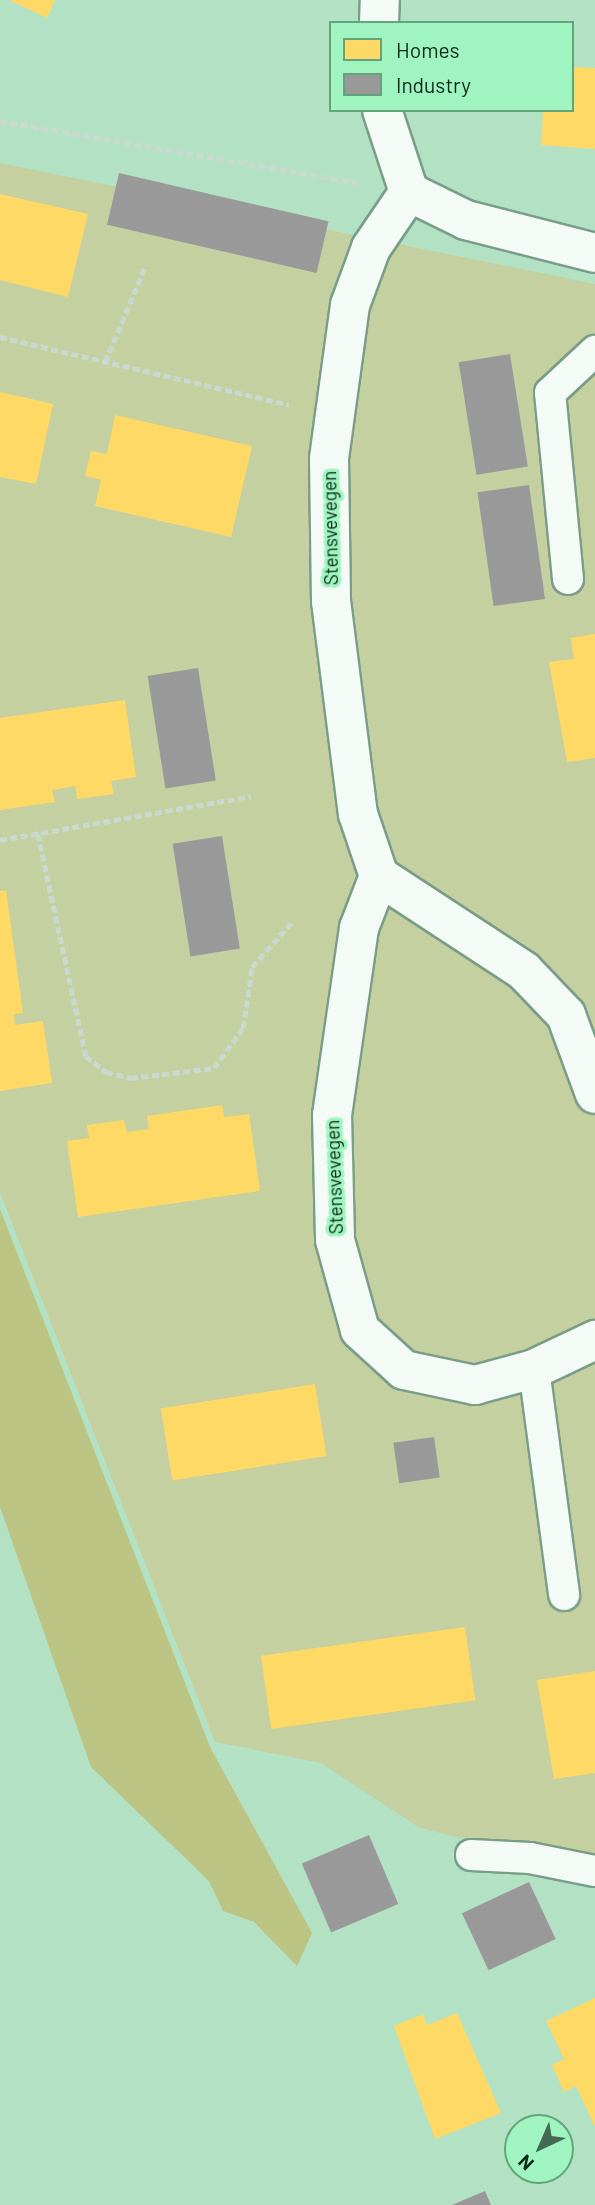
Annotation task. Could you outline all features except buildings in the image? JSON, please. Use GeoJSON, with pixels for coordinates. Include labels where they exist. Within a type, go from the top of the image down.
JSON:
{"type":"FeatureCollection","features":[{"type":"Feature","properties":{"kind":"street"},"geometry":{"type":"LineString","coordinates":[[379,21],[380,0]]}},
{"type":"Feature","properties":{"kind":"street"},"geometry":{"type":"LineString","coordinates":[[384,112],[409,192],[466,220],[595,253]]}},
{"type":"Feature","properties":{"kind":"street","name":"Stensvevegen"},"geometry":{"type":"LineString","coordinates":[[409,192],[371,248],[350,305],[333,416],[331,601],[358,814],[379,876],[359,928],[332,1115],[335,1240],[360,1331],[404,1370],[437,1381],[475,1385],[534,1369],[595,1340]]}},
{"type":"Feature","properties":{"kind":"street"},"geometry":{"type":"LineString","coordinates":[[379,876],[524,971],[566,1015],[595,1094]]}},
{"type":"Feature","properties":{"kind":"lane"},"geometry":{"type":"LineString","coordinates":[[568,579],[550,393],[595,351]]}},
{"type":"Feature","properties":{"kind":"lane"},"geometry":{"type":"LineString","coordinates":[[534,1369],[564,1595]]}},
{"type":"Feature","properties":{"kind":"lane"},"geometry":{"type":"LineString","coordinates":[[471,1855],[530,1858],[595,1871]]}},
{"type":"Feature","properties":{"kind":"path"},"geometry":{"type":"LineString","coordinates":[[0,121],[409,192]]}},
{"type":"Feature","properties":{"kind":"path"},"geometry":{"type":"LineString","coordinates":[[105,362],[145,267]]}},
{"type":"Feature","properties":{"kind":"path"},"geometry":{"type":"LineString","coordinates":[[0,337],[333,416]]}},
{"type":"Feature","properties":{"kind":"path"},"geometry":{"type":"LineString","coordinates":[[0,840],[251,796]]}},
{"type":"Feature","properties":{"kind":"path"},"geometry":{"type":"LineString","coordinates":[[38,834],[86,1056],[106,1072],[131,1078],[214,1068],[243,1028],[251,967],[294,920]]}},
{"type":"Feature","properties":{"kind":"green space"},"geometry":{"type":"Polygon","coordinates":[[[0,163],[595,284],[595,1858],[518,1852],[420,1828],[321,1763],[215,1742],[0,1193],[0,163]]]}},
{"type":"Feature","properties":{"kind":"green space"},"geometry":{"type":"Polygon","coordinates":[[[0,1209],[210,1747],[312,1933],[297,1966],[254,1922],[223,1911],[209,1881],[91,1767],[0,1507],[0,1209]]]}}]}
